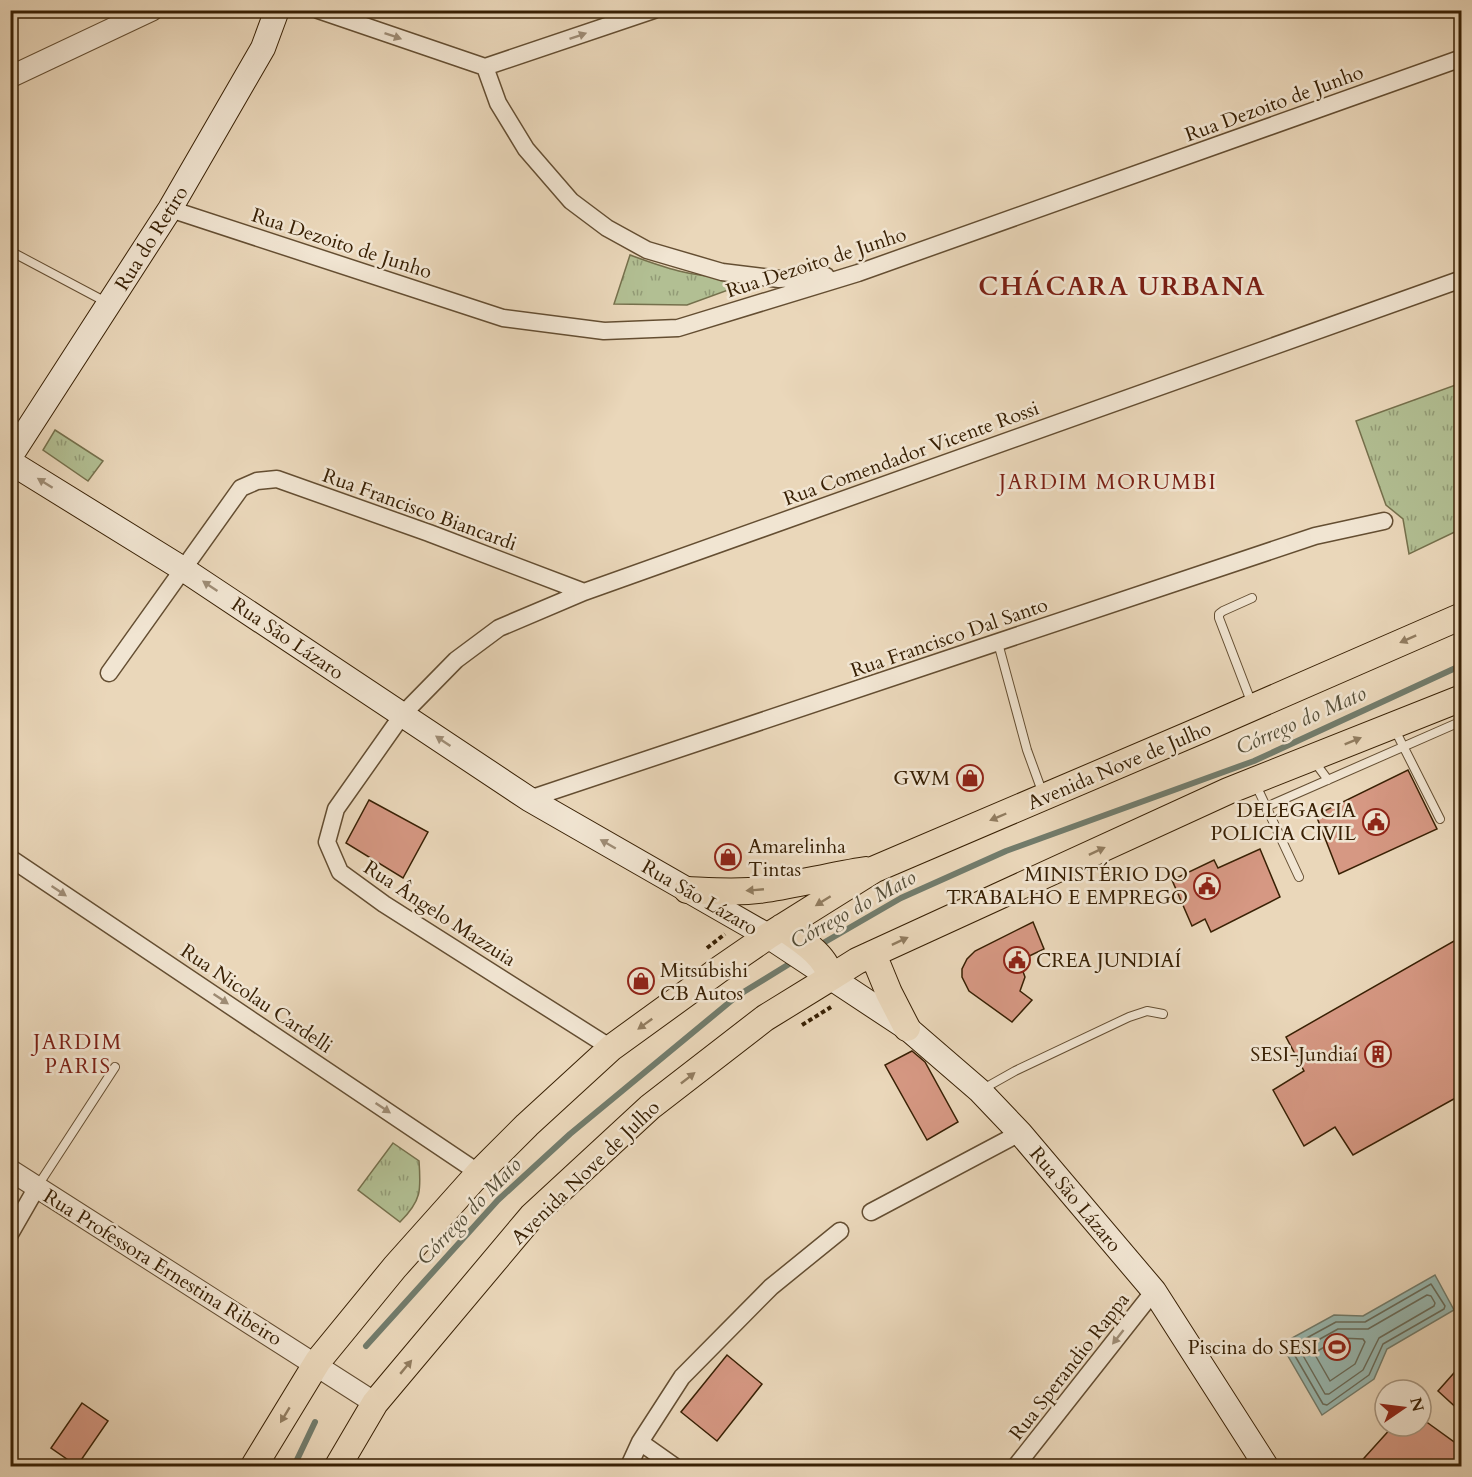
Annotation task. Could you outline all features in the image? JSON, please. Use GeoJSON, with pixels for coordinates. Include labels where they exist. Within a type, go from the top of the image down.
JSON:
{"type":"FeatureCollection","features":[{"type":"Feature","properties":{"kind":"main road","name":"Rua do Retiro"},"geometry":{"type":"LineString","coordinates":[[10,459],[170,209],[263,48],[277,10]]}},
{"type":"Feature","properties":{"kind":"main road","name":"Rua São Lázaro"},"geometry":{"type":"LineString","coordinates":[[10,459],[183,568],[530,800],[687,890],[783,937]]}},
{"type":"Feature","properties":{"kind":"main road","name":"Avenida Nove de Julho"},"geometry":{"type":"LineString","coordinates":[[254,1467],[321,1369],[396,1267],[479,1173],[527,1125],[611,1048],[783,937],[875,869],[1461,616]]}},
{"type":"Feature","properties":{"kind":"main road","name":"Avenida Nove de Julho"},"geometry":{"type":"LineString","coordinates":[[338,1467],[366,1398],[532,1216],[650,1107],[765,1018],[857,961],[1254,780],[1311,758],[1398,737],[1461,705]]}},
{"type":"Feature","properties":{"kind":"main road"},"geometry":{"type":"LineString","coordinates":[[687,890],[730,892],[765,889],[830,875],[875,869]]}},
{"type":"Feature","properties":{"kind":"main road"},"geometry":{"type":"LineString","coordinates":[[783,937],[831,976]]}},
{"type":"Feature","properties":{"kind":"main road"},"geometry":{"type":"LineString","coordinates":[[873,954],[907,1028]]}},
{"type":"Feature","properties":{"kind":"main road","name":"Rua São Lázaro"},"geometry":{"type":"LineString","coordinates":[[831,976],[907,1028],[980,1091],[1020,1133],[1154,1291],[1266,1467]]}},
{"type":"Feature","properties":{"kind":"street"},"geometry":{"type":"LineString","coordinates":[[10,77],[152,10]]}},
{"type":"Feature","properties":{"kind":"street"},"geometry":{"type":"LineString","coordinates":[[318,10],[485,68],[654,10]]}},
{"type":"Feature","properties":{"kind":"street","name":"Rua Dezoito de Junho"},"geometry":{"type":"LineString","coordinates":[[170,209],[503,318],[604,331],[678,327],[858,273],[1461,58]]}},
{"type":"Feature","properties":{"kind":"street"},"geometry":{"type":"LineString","coordinates":[[485,68],[498,104],[526,149],[571,201],[607,228],[646,250],[722,272],[779,279],[858,273]]}},
{"type":"Feature","properties":{"kind":"street","name":"Rua Comendador Vicente Rossi"},"geometry":{"type":"LineString","coordinates":[[403,714],[456,660],[499,628],[584,592],[1461,279]]}},
{"type":"Feature","properties":{"kind":"street","name":"Rua Francisco Biancardi"},"geometry":{"type":"LineString","coordinates":[[183,568],[241,488],[257,481],[276,480],[398,522],[584,592]]}},
{"type":"Feature","properties":{"kind":"street","name":"Rua Francisco Dal Santo"},"geometry":{"type":"LineString","coordinates":[[530,800],[1316,536],[1384,521]]}},
{"type":"Feature","properties":{"kind":"street"},"geometry":{"type":"LineString","coordinates":[[109,673],[183,568]]}},
{"type":"Feature","properties":{"kind":"street","name":"Rua Ângelo Mazzuia"},"geometry":{"type":"LineString","coordinates":[[403,714],[336,809],[327,842],[340,872],[384,904],[611,1048]]}},
{"type":"Feature","properties":{"kind":"street","name":"Rua Nicolau Cardelli"},"geometry":{"type":"LineString","coordinates":[[10,858],[479,1173]]}},
{"type":"Feature","properties":{"kind":"street"},"geometry":{"type":"LineString","coordinates":[[871,1212],[1020,1133]]}},
{"type":"Feature","properties":{"kind":"street","name":"Rua Professora Ernestina Ribeiro"},"geometry":{"type":"LineString","coordinates":[[10,1170],[366,1398]]}},
{"type":"Feature","properties":{"kind":"street"},"geometry":{"type":"LineString","coordinates":[[10,1234],[37,1187]]}},
{"type":"Feature","properties":{"kind":"street"},"geometry":{"type":"LineString","coordinates":[[629,1467],[640,1442],[682,1377],[771,1287],[840,1231]]}},
{"type":"Feature","properties":{"kind":"street","name":"Rua Sperandio Rappa"},"geometry":{"type":"LineString","coordinates":[[1016,1467],[1154,1291]]}},
{"type":"Feature","properties":{"kind":"street"},"geometry":{"type":"LineString","coordinates":[[640,1442],[674,1467]]}},
{"type":"Feature","properties":{"kind":"lane"},"geometry":{"type":"LineString","coordinates":[[10,251],[109,304]]}},
{"type":"Feature","properties":{"kind":"lane"},"geometry":{"type":"LineString","coordinates":[[1252,598],[1223,611],[1218,618],[1253,707]]}},
{"type":"Feature","properties":{"kind":"lane"},"geometry":{"type":"LineString","coordinates":[[998,643],[1027,750],[1044,797]]}},
{"type":"Feature","properties":{"kind":"lane"},"geometry":{"type":"LineString","coordinates":[[1266,807],[1328,780],[1398,737],[1440,819]]}},
{"type":"Feature","properties":{"kind":"lane"},"geometry":{"type":"LineString","coordinates":[[1311,758],[1328,780]]}},
{"type":"Feature","properties":{"kind":"lane"},"geometry":{"type":"LineString","coordinates":[[1254,780],[1299,877]]}},
{"type":"Feature","properties":{"kind":"lane"},"geometry":{"type":"LineString","coordinates":[[980,1091],[1015,1071],[1129,1017],[1147,1011],[1163,1014]]}},
{"type":"Feature","properties":{"kind":"lane"},"geometry":{"type":"LineString","coordinates":[[37,1187],[115,1067]]}},
{"type":"Feature","properties":{"kind":"path"},"geometry":{"type":"LineString","coordinates":[[797,1028],[826,1011],[831,976]]}},
{"type":"Feature","properties":{"kind":"green space"},"geometry":{"type":"Polygon","coordinates":[[[630,255],[679,271],[702,276],[730,278],[733,282],[731,289],[687,305],[614,304],[630,255]]]}},
{"type":"Feature","properties":{"kind":"green space"},"geometry":{"type":"Polygon","coordinates":[[[1461,383],[1461,529],[1409,554],[1403,519],[1386,505],[1356,421],[1461,383]]]}},
{"type":"Feature","properties":{"kind":"green space"},"geometry":{"type":"Polygon","coordinates":[[[55,430],[103,461],[88,481],[43,450],[55,430]]]}},
{"type":"Feature","properties":{"kind":"green space"},"geometry":{"type":"Polygon","coordinates":[[[393,1143],[419,1161],[420,1187],[416,1201],[400,1222],[358,1190],[393,1143]]]}},
{"type":"Feature","properties":{"kind":"water","name":"Piscina do SESI"},"geometry":{"type":"Polygon","coordinates":[[[1435,1275],[1454,1310],[1387,1349],[1373,1380],[1322,1415],[1281,1344],[1334,1315],[1363,1316],[1435,1275]]]}},
{"type":"Feature","properties":{"kind":"building","name":"DELEGACIA POLICIA CIVIL"},"geometry":{"type":"Polygon","coordinates":[[[1408,770],[1437,829],[1339,874],[1316,815],[1408,770]]]}},
{"type":"Feature","properties":{"kind":"building"},"geometry":{"type":"Polygon","coordinates":[[[369,800],[428,832],[403,878],[346,843],[369,800]]]}},
{"type":"Feature","properties":{"kind":"building"},"geometry":{"type":"Polygon","coordinates":[[[1260,849],[1280,897],[1211,932],[1205,919],[1192,926],[1172,880],[1214,860],[1218,868],[1260,849]]]}},
{"type":"Feature","properties":{"kind":"building"},"geometry":{"type":"Polygon","coordinates":[[[1033,922],[1044,949],[1019,961],[1025,977],[1020,991],[1032,1000],[1012,1022],[969,991],[962,977],[962,969],[967,959],[975,951],[1033,922]]]}},
{"type":"Feature","properties":{"kind":"building","name":"SESI-Jundiaí"},"geometry":{"type":"Polygon","coordinates":[[[1461,937],[1461,1095],[1353,1155],[1335,1127],[1304,1146],[1273,1090],[1304,1071],[1286,1037],[1461,937]]]}},
{"type":"Feature","properties":{"kind":"building"},"geometry":{"type":"Polygon","coordinates":[[[912,1051],[925,1062],[958,1122],[927,1140],[885,1065],[912,1051]]]}},
{"type":"Feature","properties":{"kind":"building"},"geometry":{"type":"Polygon","coordinates":[[[727,1355],[762,1384],[717,1441],[681,1412],[727,1355]]]}},
{"type":"Feature","properties":{"kind":"building"},"geometry":{"type":"Polygon","coordinates":[[[1461,1365],[1461,1412],[1438,1391],[1461,1365]]]}},
{"type":"Feature","properties":{"kind":"building"},"geometry":{"type":"Polygon","coordinates":[[[82,1403],[108,1421],[77,1466],[51,1448],[82,1403]]]}},
{"type":"Feature","properties":{"kind":"building"},"geometry":{"type":"Polygon","coordinates":[[[1433,1427],[1461,1447],[1461,1467],[1356,1467],[1382,1438],[1433,1438],[1433,1427]]]}},
{"type":"Feature","properties":{"kind":"waterway","name":"Córrego do Mato"},"geometry":{"type":"LineString","coordinates":[[818,946],[901,898],[1006,851],[1254,761],[1462,665]]}},
{"type":"Feature","properties":{"kind":"waterway","name":"Córrego do Mato"},"geometry":{"type":"LineString","coordinates":[[366,1346],[498,1200],[570,1134],[737,996],[794,961]]}},
{"type":"Feature","properties":{"kind":"waterway","name":"Córrego do Mato"},"geometry":{"type":"LineString","coordinates":[[294,1466],[315,1422]]}},
{"type":"Feature","properties":{"kind":"place","name":"GWM"},"geometry":{"type":"Point","coordinates":[970,778]}},
{"type":"Feature","properties":{"kind":"place","name":"DELEGACIA POLICIA CIVIL"},"geometry":{"type":"Point","coordinates":[1376,822]}},
{"type":"Feature","properties":{"kind":"place","name":"Amarelinha Tintas"},"geometry":{"type":"Point","coordinates":[728,857]}},
{"type":"Feature","properties":{"kind":"place","name":"MINISTÉRIO DO TRABALHO E EMPREGO"},"geometry":{"type":"Point","coordinates":[1207,886]}},
{"type":"Feature","properties":{"kind":"place","name":"CREA JUNDIAÍ"},"geometry":{"type":"Point","coordinates":[1017,960]}},
{"type":"Feature","properties":{"kind":"place","name":"Mitsubishi CB Autos"},"geometry":{"type":"Point","coordinates":[641,981]}},
{"type":"Feature","properties":{"kind":"place","name":"SESI-Jundiaí"},"geometry":{"type":"Point","coordinates":[1378,1054]}},
{"type":"Feature","properties":{"kind":"place","name":"Piscina do SESI"},"geometry":{"type":"Point","coordinates":[1337,1347]}},
{"type":"Feature","properties":{"kind":"district","name":"CHÁCARA URBANA"},"geometry":{"type":"Point","coordinates":[1122,286]}},
{"type":"Feature","properties":{"kind":"district","name":"JARDIM MORUMBI"},"geometry":{"type":"Point","coordinates":[1108,482]}},
{"type":"Feature","properties":{"kind":"district","name":"JARDIM PARIS"},"geometry":{"type":"Point","coordinates":[78,1054]}}]}
